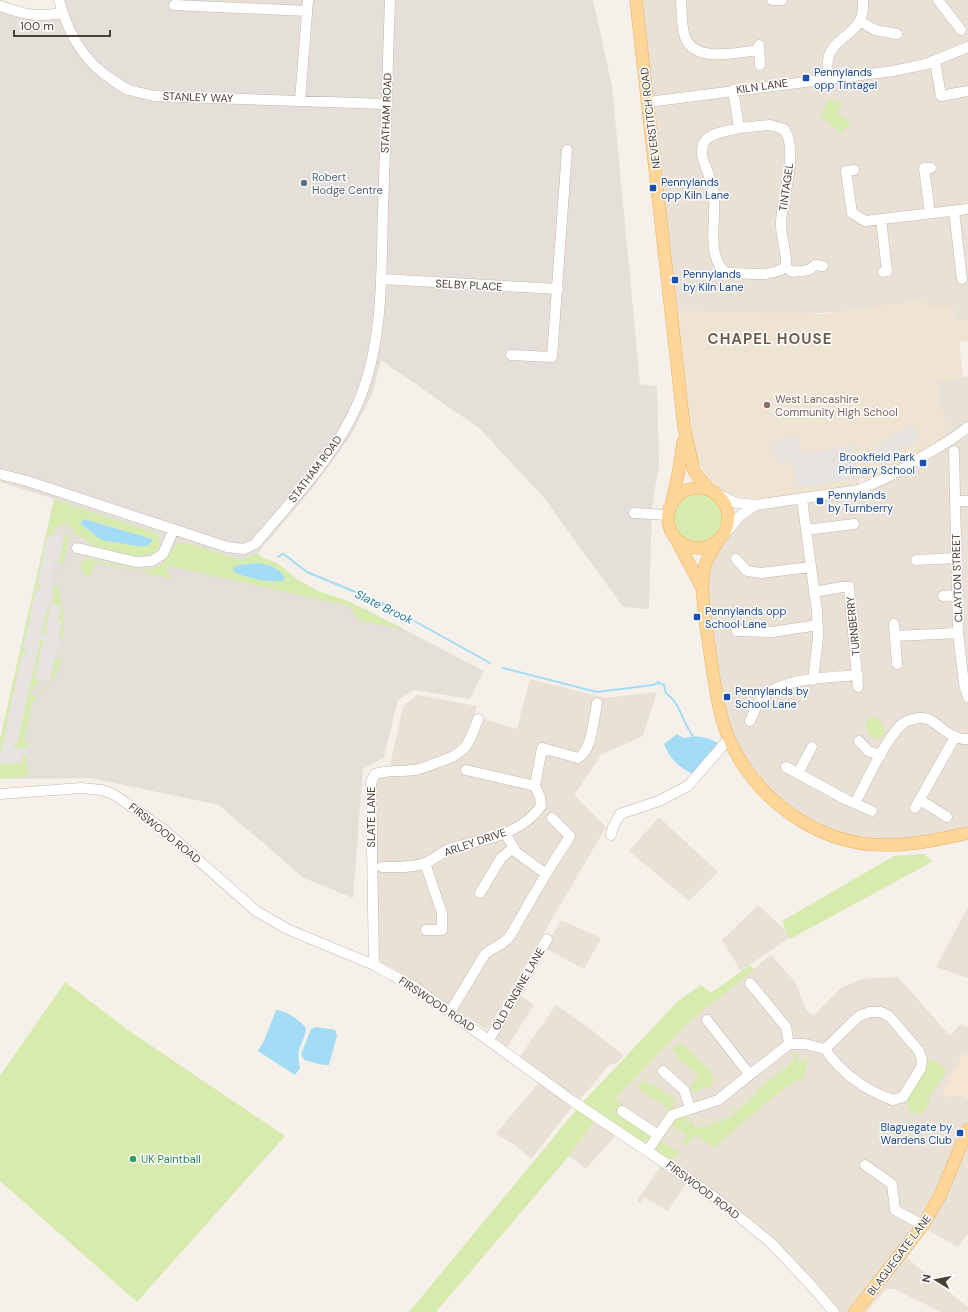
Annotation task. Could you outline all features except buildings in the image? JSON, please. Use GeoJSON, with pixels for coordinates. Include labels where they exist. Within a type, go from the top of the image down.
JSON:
{"type":"FeatureCollection","features":[{"type":"Feature","properties":{"kind":"main road","name":"NEVERSTITCH ROAD"},"geometry":{"type":"LineString","coordinates":[[636,0],[684,426],[694,471],[711,491]]}},
{"type":"Feature","properties":{"kind":"main road","name":"NEVERSTITCH ROAD"},"geometry":{"type":"LineString","coordinates":[[671,503],[679,470],[684,426]]}},
{"type":"Feature","properties":{"kind":"main road"},"geometry":{"type":"LineString","coordinates":[[703,589],[668,524],[668,515],[671,503],[684,491],[700,488],[711,491],[721,498],[726,507],[728,522],[706,564],[703,589],[715,688],[724,724],[733,746],[746,769],[773,800],[785,810],[813,827],[854,842],[904,845],[968,833]]}},
{"type":"Feature","properties":{"kind":"main road"},"geometry":{"type":"LineString","coordinates":[[675,539],[682,544],[700,549],[720,539]]}},
{"type":"Feature","properties":{"kind":"main road","name":"BLAGUEGATE LANE"},"geometry":{"type":"LineString","coordinates":[[855,1312],[923,1225],[940,1196],[968,1129]]}},
{"type":"Feature","properties":{"kind":"street","name":"STANLEY WAY"},"geometry":{"type":"LineString","coordinates":[[59,0],[62,13],[75,43],[88,60],[107,77],[128,90],[154,96],[386,104]]}},
{"type":"Feature","properties":{"kind":"street"},"geometry":{"type":"LineString","coordinates":[[300,101],[308,0]]}},
{"type":"Feature","properties":{"kind":"street","name":"STATHAM ROAD"},"geometry":{"type":"LineString","coordinates":[[0,474],[26,481],[227,547],[244,549],[250,548],[255,544],[322,463],[351,418],[368,375],[374,350],[381,279],[390,0]]}},
{"type":"Feature","properties":{"kind":"street"},"geometry":{"type":"LineString","coordinates":[[681,0],[685,38],[692,48],[709,54],[759,47],[760,65]]}},
{"type":"Feature","properties":{"kind":"street"},"geometry":{"type":"LineString","coordinates":[[772,0],[782,0]]}},
{"type":"Feature","properties":{"kind":"street"},"geometry":{"type":"LineString","coordinates":[[828,78],[828,61],[833,48],[850,34],[860,21],[864,8],[863,0]]}},
{"type":"Feature","properties":{"kind":"street"},"geometry":{"type":"LineString","coordinates":[[938,0],[961,30]]}},
{"type":"Feature","properties":{"kind":"street"},"geometry":{"type":"LineString","coordinates":[[174,5],[228,4],[307,12]]}},
{"type":"Feature","properties":{"kind":"street"},"geometry":{"type":"LineString","coordinates":[[0,6],[28,15],[42,16],[62,13]]}},
{"type":"Feature","properties":{"kind":"street"},"geometry":{"type":"LineString","coordinates":[[860,21],[875,30],[897,34]]}},
{"type":"Feature","properties":{"kind":"street","name":"KILN LANE"},"geometry":{"type":"LineString","coordinates":[[648,102],[733,90],[893,71],[935,61],[968,47]]}},
{"type":"Feature","properties":{"kind":"street"},"geometry":{"type":"LineString","coordinates":[[935,61],[941,96],[968,91]]}},
{"type":"Feature","properties":{"kind":"street"},"geometry":{"type":"LineString","coordinates":[[733,90],[739,128]]}},
{"type":"Feature","properties":{"kind":"street","name":"TINTAGEL"},"geometry":{"type":"LineString","coordinates":[[770,125],[784,129],[786,132],[790,161],[781,223],[786,250],[786,267],[770,275],[745,272],[726,274],[719,268],[715,254],[713,233],[714,196],[703,160],[702,148],[705,141],[712,135],[739,128],[770,125]]}},
{"type":"Feature","properties":{"kind":"street"},"geometry":{"type":"LineString","coordinates":[[511,355],[552,357],[567,150]]}},
{"type":"Feature","properties":{"kind":"street"},"geometry":{"type":"LineString","coordinates":[[930,214],[924,168],[931,168]]}},
{"type":"Feature","properties":{"kind":"street"},"geometry":{"type":"LineString","coordinates":[[854,170],[846,171],[852,213],[865,221],[968,209]]}},
{"type":"Feature","properties":{"kind":"street"},"geometry":{"type":"LineString","coordinates":[[954,211],[962,279]]}},
{"type":"Feature","properties":{"kind":"street"},"geometry":{"type":"LineString","coordinates":[[881,219],[887,271],[883,272]]}},
{"type":"Feature","properties":{"kind":"street"},"geometry":{"type":"LineString","coordinates":[[786,267],[792,272],[809,270],[815,265],[823,266]]}},
{"type":"Feature","properties":{"kind":"street","name":"SELBY PLACE"},"geometry":{"type":"LineString","coordinates":[[381,279],[558,290]]}},
{"type":"Feature","properties":{"kind":"street"},"geometry":{"type":"LineString","coordinates":[[711,491],[736,503],[756,505],[850,492],[866,488],[952,439],[968,427]]}},
{"type":"Feature","properties":{"kind":"street","name":"CLAYTON STREET"},"geometry":{"type":"LineString","coordinates":[[951,456],[955,501],[958,633],[964,657],[968,697]]}},
{"type":"Feature","properties":{"kind":"street"},"geometry":{"type":"LineString","coordinates":[[802,499],[818,625],[813,680]]}},
{"type":"Feature","properties":{"kind":"street"},"geometry":{"type":"LineString","coordinates":[[955,501],[968,500]]}},
{"type":"Feature","properties":{"kind":"street"},"geometry":{"type":"LineString","coordinates":[[720,539],[741,516],[756,505]]}},
{"type":"Feature","properties":{"kind":"street"},"geometry":{"type":"LineString","coordinates":[[634,513],[668,515]]}},
{"type":"Feature","properties":{"kind":"street"},"geometry":{"type":"LineString","coordinates":[[806,530],[854,524]]}},
{"type":"Feature","properties":{"kind":"street"},"geometry":{"type":"LineString","coordinates":[[77,548],[136,562],[152,561],[163,554],[174,530]]}},
{"type":"Feature","properties":{"kind":"street"},"geometry":{"type":"LineString","coordinates":[[916,560],[956,558]]}},
{"type":"Feature","properties":{"kind":"street"},"geometry":{"type":"LineString","coordinates":[[736,559],[748,571],[761,573],[811,567]]}},
{"type":"Feature","properties":{"kind":"street","name":"TURNBERRY"},"geometry":{"type":"LineString","coordinates":[[814,592],[849,587],[858,687]]}},
{"type":"Feature","properties":{"kind":"street"},"geometry":{"type":"LineString","coordinates":[[943,596],[957,595]]}},
{"type":"Feature","properties":{"kind":"street"},"geometry":{"type":"LineString","coordinates":[[894,624],[897,664]]}},
{"type":"Feature","properties":{"kind":"street"},"geometry":{"type":"LineString","coordinates":[[737,631],[772,632],[818,625]]}},
{"type":"Feature","properties":{"kind":"street"},"geometry":{"type":"LineString","coordinates":[[895,636],[958,633]]}},
{"type":"Feature","properties":{"kind":"street"},"geometry":{"type":"LineString","coordinates":[[750,721],[760,700],[777,686],[858,675]]}},
{"type":"Feature","properties":{"kind":"street"},"geometry":{"type":"LineString","coordinates":[[466,770],[534,786],[542,748],[578,758],[583,755],[588,748],[598,703]]}},
{"type":"Feature","properties":{"kind":"street"},"geometry":{"type":"LineString","coordinates":[[855,803],[900,725],[909,720],[927,718],[955,737],[968,739]]}},
{"type":"Feature","properties":{"kind":"street","name":"SLATE LANE"},"geometry":{"type":"LineString","coordinates":[[374,965],[371,782],[375,774],[382,772],[414,770],[454,758],[463,751],[471,739],[478,719]]}},
{"type":"Feature","properties":{"kind":"street"},"geometry":{"type":"LineString","coordinates":[[947,817],[918,804],[955,737]]}},
{"type":"Feature","properties":{"kind":"street"},"geometry":{"type":"LineString","coordinates":[[859,740],[868,751],[881,756]]}},
{"type":"Feature","properties":{"kind":"street"},"geometry":{"type":"LineString","coordinates":[[611,836],[613,827],[620,814],[659,801],[688,786],[725,743]]}},
{"type":"Feature","properties":{"kind":"street"},"geometry":{"type":"LineString","coordinates":[[798,772],[813,746]]}},
{"type":"Feature","properties":{"kind":"street"},"geometry":{"type":"LineString","coordinates":[[786,767],[872,811]]}},
{"type":"Feature","properties":{"kind":"street","name":"ARLEY DRIVE"},"geometry":{"type":"LineString","coordinates":[[382,867],[405,867],[425,863],[448,850],[485,841],[505,833],[526,820],[541,806],[540,796],[534,786]]}},
{"type":"Feature","properties":{"kind":"street","name":"FIRSWOOD ROAD"},"geometry":{"type":"LineString","coordinates":[[0,794],[81,788],[102,790],[115,795],[163,829],[256,910],[287,929],[374,965],[416,988],[571,1100],[648,1150],[720,1202],[770,1242],[834,1312]]}},
{"type":"Feature","properties":{"kind":"street"},"geometry":{"type":"LineString","coordinates":[[450,1012],[485,954],[492,948],[507,941],[570,836],[552,818]]}},
{"type":"Feature","properties":{"kind":"street"},"geometry":{"type":"LineString","coordinates":[[505,833],[513,848],[526,861],[546,874]]}},
{"type":"Feature","properties":{"kind":"street"},"geometry":{"type":"LineString","coordinates":[[480,893],[501,858],[513,848]]}},
{"type":"Feature","properties":{"kind":"street"},"geometry":{"type":"LineString","coordinates":[[425,863],[442,913],[442,930],[426,930]]}},
{"type":"Feature","properties":{"kind":"street","name":"OLD ENGINE LANE"},"geometry":{"type":"LineString","coordinates":[[489,1040],[547,939]]}},
{"type":"Feature","properties":{"kind":"street"},"geometry":{"type":"LineString","coordinates":[[750,983],[786,1027],[789,1044]]}},
{"type":"Feature","properties":{"kind":"street"},"geometry":{"type":"LineString","coordinates":[[648,1150],[672,1115],[718,1100],[789,1044],[805,1044],[825,1049],[832,1060],[854,1079],[872,1092],[893,1100],[903,1097],[921,1068],[922,1060],[919,1051],[889,1016],[881,1012],[870,1012],[859,1016],[825,1049]]}},
{"type":"Feature","properties":{"kind":"street"},"geometry":{"type":"LineString","coordinates":[[707,1020],[750,1075]]}},
{"type":"Feature","properties":{"kind":"street"},"geometry":{"type":"LineString","coordinates":[[663,1071],[684,1090],[690,1108]]}},
{"type":"Feature","properties":{"kind":"street"},"geometry":{"type":"LineString","coordinates":[[622,1111],[658,1135]]}},
{"type":"Feature","properties":{"kind":"street"},"geometry":{"type":"LineString","coordinates":[[865,1165],[892,1184],[895,1210],[923,1225]]}},
{"type":"Feature","properties":{"kind":"shaded area"},"geometry":{"type":"Polygon","coordinates":[[[62,0],[593,0],[612,86],[640,384],[657,386],[659,465],[652,505],[649,609],[623,607],[545,499],[479,428],[381,360],[373,392],[350,437],[311,490],[258,553],[252,582],[363,608],[484,671],[470,699],[414,690],[398,700],[384,757],[363,769],[353,898],[304,878],[219,805],[91,778],[0,779],[0,740],[54,499],[0,482],[0,12],[22,18],[46,19],[62,0]]]}},
{"type":"Feature","properties":{"kind":"shaded area"},"geometry":{"type":"Polygon","coordinates":[[[636,0],[968,0],[968,322],[955,319],[952,306],[928,306],[803,314],[672,311],[636,0]]]}},
{"type":"Feature","properties":{"kind":"shaded area","name":"West Lancashire Community High School"},"geometry":{"type":"Polygon","coordinates":[[[923,300],[928,306],[952,306],[955,319],[968,322],[968,341],[959,342],[963,378],[938,381],[939,411],[945,410],[945,437],[886,472],[868,480],[860,477],[858,485],[755,499],[737,496],[715,487],[694,455],[672,311],[824,314],[923,300]]]}},
{"type":"Feature","properties":{"kind":"shaded area"},"geometry":{"type":"Polygon","coordinates":[[[968,377],[968,833],[939,839],[854,842],[773,800],[728,735],[702,582],[723,536],[746,510],[850,493],[945,443],[945,411],[939,412],[938,381],[968,377]]]}},
{"type":"Feature","properties":{"kind":"shaded area"},"geometry":{"type":"Polygon","coordinates":[[[912,425],[920,439],[882,461],[879,456],[877,457],[872,449],[912,425]]]}},
{"type":"Feature","properties":{"kind":"shaded area"},"geometry":{"type":"Polygon","coordinates":[[[798,436],[802,455],[854,445],[858,478],[797,488],[794,461],[776,464],[772,441],[798,436]]]}},
{"type":"Feature","properties":{"kind":"shaded area"},"geometry":{"type":"Polygon","coordinates":[[[53,533],[56,533],[55,536],[63,538],[57,564],[53,563],[48,586],[52,587],[42,632],[37,632],[49,635],[45,632],[51,603],[61,606],[58,620],[62,622],[50,680],[35,678],[43,641],[47,641],[36,639],[40,641],[17,744],[13,743],[15,749],[26,748],[26,755],[22,757],[22,763],[0,764],[2,743],[7,744],[3,742],[22,653],[26,654],[27,650],[23,649],[36,588],[40,589],[41,585],[37,584],[47,536],[52,537],[53,533]]]}},
{"type":"Feature","properties":{"kind":"shaded area"},"geometry":{"type":"Polygon","coordinates":[[[530,679],[605,698],[657,692],[643,736],[602,754],[574,795],[606,827],[487,1030],[394,969],[384,965],[379,960],[376,785],[378,785],[378,780],[374,779],[458,757],[481,718],[517,729],[530,679]]]}},
{"type":"Feature","properties":{"kind":"shaded area"},"geometry":{"type":"Polygon","coordinates":[[[417,695],[477,706],[470,730],[459,748],[436,760],[415,765],[390,766],[403,706],[417,695]]]}},
{"type":"Feature","properties":{"kind":"shaded area"},"geometry":{"type":"Polygon","coordinates":[[[659,817],[718,872],[689,901],[629,851],[659,817]]]}},
{"type":"Feature","properties":{"kind":"shaded area"},"geometry":{"type":"Polygon","coordinates":[[[758,905],[792,936],[741,971],[722,940],[758,905]]]}},
{"type":"Feature","properties":{"kind":"shaded area"},"geometry":{"type":"Polygon","coordinates":[[[968,907],[968,978],[936,967],[968,907]]]}},
{"type":"Feature","properties":{"kind":"shaded area"},"geometry":{"type":"Polygon","coordinates":[[[561,920],[601,938],[584,969],[545,948],[561,920]]]}},
{"type":"Feature","properties":{"kind":"shaded area"},"geometry":{"type":"Polygon","coordinates":[[[771,955],[795,982],[806,1010],[811,1014],[814,1015],[841,988],[861,979],[898,977],[950,1036],[961,1024],[968,1028],[968,1057],[965,1053],[953,1099],[954,1096],[960,1095],[968,1099],[968,1234],[958,1247],[926,1229],[907,1258],[968,1307],[968,1312],[941,1312],[894,1289],[886,1289],[867,1312],[827,1312],[807,1287],[767,1247],[719,1204],[687,1182],[668,1211],[644,1197],[640,1203],[637,1201],[662,1164],[616,1135],[586,1169],[569,1156],[599,1116],[691,1020],[771,955]]]}},
{"type":"Feature","properties":{"kind":"shaded area"},"geometry":{"type":"Polygon","coordinates":[[[518,994],[534,1005],[507,1047],[497,1040],[495,1036],[518,994]]]}},
{"type":"Feature","properties":{"kind":"shaded area"},"geometry":{"type":"Polygon","coordinates":[[[556,1005],[592,1030],[624,1056],[617,1063],[609,1065],[579,1101],[519,1058],[556,1005]]]}},
{"type":"Feature","properties":{"kind":"shaded area"},"geometry":{"type":"Polygon","coordinates":[[[964,1053],[968,1057],[968,1099],[959,1095],[954,1096],[952,1099],[942,1092],[964,1053]]]}},
{"type":"Feature","properties":{"kind":"shaded area"},"geometry":{"type":"Polygon","coordinates":[[[539,1082],[573,1106],[531,1159],[515,1145],[496,1134],[539,1082]]]}},
{"type":"Feature","properties":{"kind":"green space"},"geometry":{"type":"Polygon","coordinates":[[[828,99],[842,102],[838,113],[851,123],[841,133],[821,117],[828,99]]]}},
{"type":"Feature","properties":{"kind":"green space"},"geometry":{"type":"Polygon","coordinates":[[[694,492],[704,492],[714,496],[721,503],[725,513],[725,523],[721,533],[714,540],[704,544],[694,544],[684,540],[677,533],[673,523],[673,513],[677,503],[684,496],[694,492]]]}},
{"type":"Feature","properties":{"kind":"green space"},"geometry":{"type":"Polygon","coordinates":[[[54,499],[73,505],[69,510],[66,524],[56,526],[52,537],[48,536],[37,584],[41,585],[40,589],[36,588],[23,649],[27,650],[26,654],[22,653],[3,741],[7,744],[0,753],[0,740],[54,499]]]}},
{"type":"Feature","properties":{"kind":"green space"},"geometry":{"type":"Polygon","coordinates":[[[74,506],[152,532],[155,535],[158,533],[160,544],[156,551],[148,555],[127,555],[105,551],[76,536],[67,524],[70,510],[74,506]],[[89,520],[81,521],[81,524],[101,540],[144,547],[150,544],[152,539],[89,520]]]}},
{"type":"Feature","properties":{"kind":"green space"},"geometry":{"type":"Polygon","coordinates":[[[66,531],[69,538],[62,573],[63,563],[59,562],[66,531]]]}},
{"type":"Feature","properties":{"kind":"green space"},"geometry":{"type":"Polygon","coordinates":[[[181,541],[182,544],[188,543],[240,560],[258,553],[261,557],[279,564],[297,579],[318,591],[348,601],[406,630],[358,620],[350,606],[168,566],[165,569],[170,576],[169,578],[95,562],[91,576],[87,576],[81,570],[81,562],[87,558],[144,571],[155,568],[164,562],[175,546],[181,541]],[[241,565],[234,572],[271,582],[249,565],[241,565]]]}},
{"type":"Feature","properties":{"kind":"green space"},"geometry":{"type":"Polygon","coordinates":[[[54,585],[59,586],[63,613],[64,628],[61,639],[59,638],[62,622],[58,621],[52,603],[45,632],[49,633],[49,635],[37,632],[42,632],[47,610],[49,610],[51,602],[53,602],[55,590],[53,589],[54,585]]]}},
{"type":"Feature","properties":{"kind":"green space"},"geometry":{"type":"Polygon","coordinates":[[[36,638],[47,642],[43,642],[35,678],[39,679],[38,683],[30,693],[35,697],[51,680],[55,658],[61,660],[55,677],[34,700],[31,708],[25,738],[28,748],[15,749],[13,743],[17,744],[40,641],[36,638]]]}},
{"type":"Feature","properties":{"kind":"green space"},"geometry":{"type":"Polygon","coordinates":[[[873,717],[881,721],[884,726],[884,735],[879,739],[872,737],[866,728],[867,719],[873,717]]]}},
{"type":"Feature","properties":{"kind":"green space"},"geometry":{"type":"Polygon","coordinates":[[[0,753],[1,764],[22,763],[22,757],[26,755],[28,777],[0,779],[0,753]]]}},
{"type":"Feature","properties":{"kind":"green space"},"geometry":{"type":"Polygon","coordinates":[[[924,854],[932,862],[790,939],[782,921],[894,856],[924,854]]]}},
{"type":"Feature","properties":{"kind":"green space"},"geometry":{"type":"Polygon","coordinates":[[[750,965],[754,970],[691,1020],[615,1099],[622,1104],[616,1113],[630,1123],[633,1122],[640,1127],[640,1129],[653,1135],[647,1141],[642,1142],[582,1103],[678,1001],[701,985],[711,993],[750,965]]]}},
{"type":"Feature","properties":{"kind":"green space","name":"UK Paintball"},"geometry":{"type":"Polygon","coordinates":[[[65,982],[128,1030],[285,1136],[137,1302],[0,1181],[0,1076],[65,982]]]}},
{"type":"Feature","properties":{"kind":"green space"},"geometry":{"type":"Polygon","coordinates":[[[680,1042],[713,1073],[711,1075],[715,1080],[711,1085],[712,1086],[708,1088],[707,1086],[692,1093],[691,1085],[699,1075],[693,1069],[688,1071],[691,1068],[685,1063],[681,1067],[683,1063],[678,1059],[674,1061],[679,1056],[671,1050],[680,1042]]]}},
{"type":"Feature","properties":{"kind":"green space"},"geometry":{"type":"Polygon","coordinates":[[[791,1054],[798,1054],[797,1060],[805,1061],[806,1057],[808,1058],[803,1082],[799,1079],[778,1093],[714,1148],[696,1135],[685,1146],[681,1143],[687,1136],[680,1130],[676,1134],[674,1133],[677,1129],[672,1126],[662,1137],[678,1119],[686,1115],[687,1123],[691,1122],[689,1114],[695,1128],[703,1126],[703,1121],[705,1127],[714,1124],[712,1119],[714,1118],[716,1123],[724,1121],[724,1116],[728,1119],[735,1114],[731,1109],[733,1108],[736,1112],[742,1107],[739,1103],[740,1102],[743,1106],[749,1102],[746,1098],[747,1096],[750,1100],[756,1095],[754,1093],[763,1086],[760,1082],[764,1085],[768,1081],[765,1076],[769,1080],[776,1075],[775,1072],[777,1074],[782,1070],[781,1067],[783,1070],[790,1064],[787,1059],[790,1063],[795,1060],[791,1054]]]}},
{"type":"Feature","properties":{"kind":"green space"},"geometry":{"type":"Polygon","coordinates":[[[926,1059],[932,1060],[939,1064],[946,1070],[945,1074],[930,1095],[929,1105],[922,1114],[909,1112],[909,1106],[905,1098],[926,1059]]]}},
{"type":"Feature","properties":{"kind":"green space"},"geometry":{"type":"Polygon","coordinates":[[[647,1076],[648,1077],[645,1081],[652,1086],[655,1083],[659,1089],[660,1088],[673,1099],[676,1095],[677,1100],[673,1102],[674,1109],[663,1120],[668,1111],[665,1106],[637,1088],[647,1076]]]}},
{"type":"Feature","properties":{"kind":"green space"},"geometry":{"type":"Polygon","coordinates":[[[577,1109],[595,1121],[569,1156],[436,1312],[409,1312],[577,1109]]]}},
{"type":"Feature","properties":{"kind":"green space"},"geometry":{"type":"Polygon","coordinates":[[[660,1141],[679,1152],[671,1162],[658,1153],[657,1146],[660,1141]]]}},
{"type":"Feature","properties":{"kind":"water"},"geometry":{"type":"Polygon","coordinates":[[[83,519],[152,539],[152,541],[144,547],[101,540],[81,524],[83,519]]]}},
{"type":"Feature","properties":{"kind":"water"},"geometry":{"type":"Polygon","coordinates":[[[256,563],[275,568],[285,577],[283,581],[258,580],[234,572],[233,568],[235,566],[256,563]]]}},
{"type":"Feature","properties":{"kind":"water"},"geometry":{"type":"Polygon","coordinates":[[[677,734],[683,738],[697,736],[718,743],[692,774],[675,762],[664,744],[677,734]]]}},
{"type":"Feature","properties":{"kind":"water"},"geometry":{"type":"Polygon","coordinates":[[[276,1010],[288,1013],[306,1028],[304,1039],[299,1050],[300,1068],[295,1075],[258,1051],[264,1041],[276,1010]]]}},
{"type":"Feature","properties":{"kind":"water"},"geometry":{"type":"Polygon","coordinates":[[[316,1027],[335,1030],[337,1035],[329,1065],[304,1060],[301,1054],[311,1029],[316,1027]]]}},
{"type":"Feature","properties":{"kind":"waterway","name":"Slate Brook"},"geometry":{"type":"LineString","coordinates":[[278,557],[282,554],[285,555],[307,572],[382,603],[490,663]]}},
{"type":"Feature","properties":{"kind":"waterway","name":"Slate Brook"},"geometry":{"type":"LineString","coordinates":[[503,668],[597,692],[653,685],[659,682]]}},
{"type":"Feature","properties":{"kind":"waterway"},"geometry":{"type":"LineString","coordinates":[[658,683],[664,685],[666,693],[675,702],[693,736]]}},
{"type":"Feature","properties":{"kind":"place","name":"Pennylands opp Tintagel"},"geometry":{"type":"Point","coordinates":[806,78]}},
{"type":"Feature","properties":{"kind":"place","name":"Robert Hodge Centre"},"geometry":{"type":"Point","coordinates":[304,183]}},
{"type":"Feature","properties":{"kind":"place","name":"Pennylands opp Kiln Lane"},"geometry":{"type":"Point","coordinates":[653,188]}},
{"type":"Feature","properties":{"kind":"place","name":"Pennylands by Kiln Lane"},"geometry":{"type":"Point","coordinates":[675,280]}},
{"type":"Feature","properties":{"kind":"place","name":"West Lancashire Community High School"},"geometry":{"type":"Point","coordinates":[767,405]}},
{"type":"Feature","properties":{"kind":"place","name":"Brookfield Park Primary School"},"geometry":{"type":"Point","coordinates":[923,463]}},
{"type":"Feature","properties":{"kind":"place","name":"Pennylands by Turnberry"},"geometry":{"type":"Point","coordinates":[820,501]}},
{"type":"Feature","properties":{"kind":"place","name":"Pennylands opp School Lane"},"geometry":{"type":"Point","coordinates":[697,617]}},
{"type":"Feature","properties":{"kind":"place","name":"Pennylands by School Lane"},"geometry":{"type":"Point","coordinates":[727,697]}},
{"type":"Feature","properties":{"kind":"place","name":"Blaguegate by Wardens Club"},"geometry":{"type":"Point","coordinates":[960,1133]}},
{"type":"Feature","properties":{"kind":"place","name":"UK Paintball"},"geometry":{"type":"Point","coordinates":[133,1159]}},
{"type":"Feature","properties":{"kind":"district","name":"CHAPEL HOUSE"},"geometry":{"type":"Point","coordinates":[770,339]}}]}
